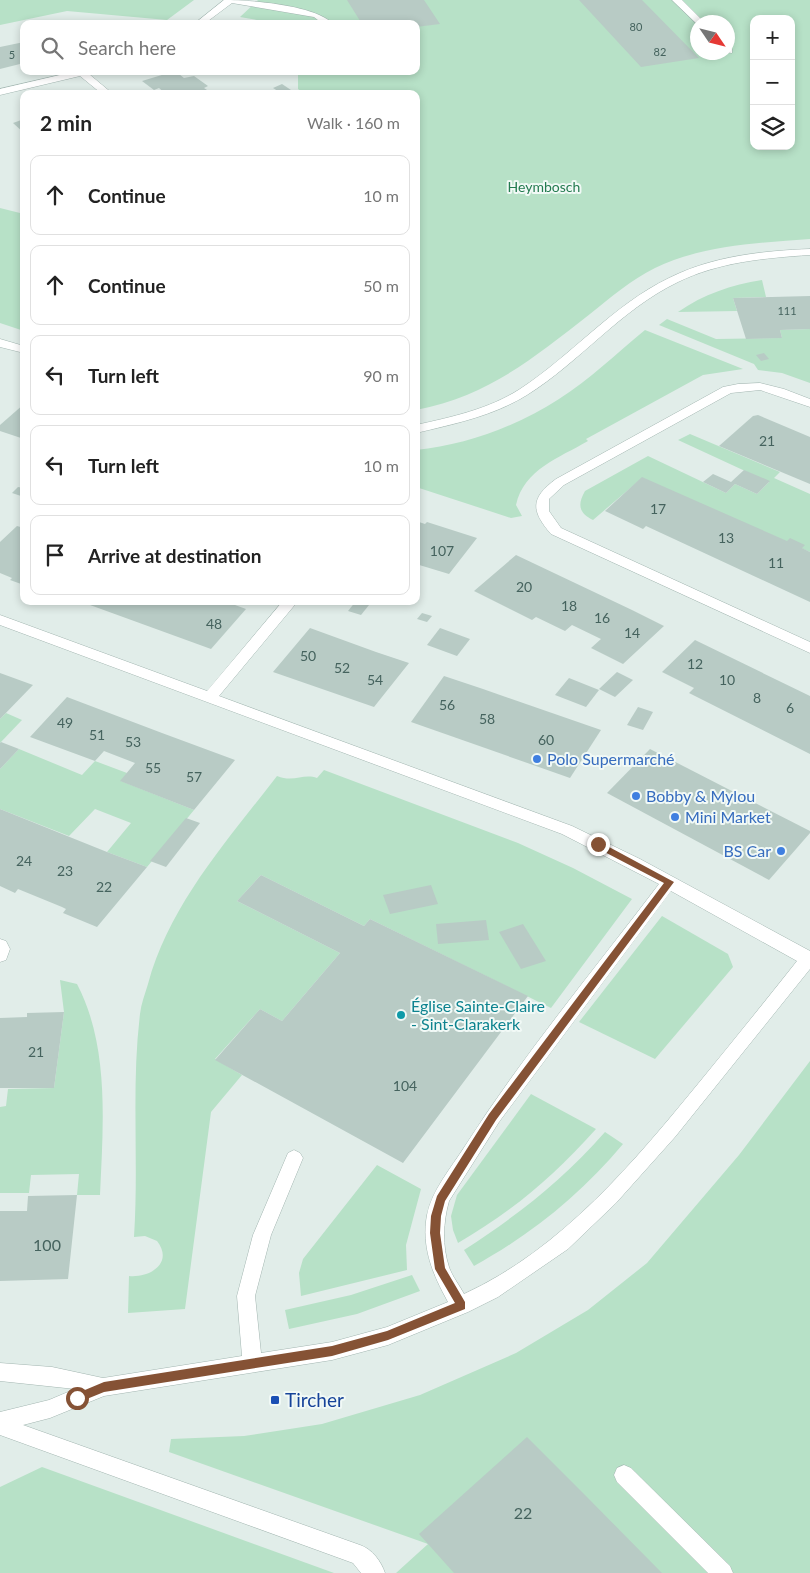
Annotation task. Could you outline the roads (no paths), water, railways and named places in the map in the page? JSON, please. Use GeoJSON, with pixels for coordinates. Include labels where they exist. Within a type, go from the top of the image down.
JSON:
{"type":"FeatureCollection","features":[{"type":"Feature","properties":{"kind":"street"},"geometry":{"type":"LineString","coordinates":[[203,20],[230,0],[318,15]]}},
{"type":"Feature","properties":{"kind":"street"},"geometry":{"type":"LineString","coordinates":[[309,0],[318,15],[325,20]]}},
{"type":"Feature","properties":{"kind":"street"},"geometry":{"type":"LineString","coordinates":[[677,0],[693,15]]}},
{"type":"Feature","properties":{"kind":"street"},"geometry":{"type":"LineString","coordinates":[[0,92],[78,75]]}},
{"type":"Feature","properties":{"kind":"street"},"geometry":{"type":"LineString","coordinates":[[89,75],[104,90]]}},
{"type":"Feature","properties":{"kind":"street"},"geometry":{"type":"LineString","coordinates":[[420,428],[479,413],[523,393],[620,315],[671,280],[693,271],[732,260],[810,252]]}},
{"type":"Feature","properties":{"kind":"street"},"geometry":{"type":"LineString","coordinates":[[0,342],[20,349]]}},
{"type":"Feature","properties":{"kind":"street"},"geometry":{"type":"LineString","coordinates":[[810,403],[763,386],[750,385],[727,390],[560,482],[549,490],[542,499],[541,510],[546,521],[556,531],[810,648]]}},
{"type":"Feature","properties":{"kind":"street"},"geometry":{"type":"LineString","coordinates":[[209,698],[288,605]]}},
{"type":"Feature","properties":{"kind":"street"},"geometry":{"type":"LineString","coordinates":[[0,620],[536,817],[598,844],[809,958],[670,1132],[610,1197],[548,1253],[492,1291],[426,1321],[378,1338],[332,1351],[104,1387],[50,1409],[0,1421]]}},
{"type":"Feature","properties":{"kind":"street"},"geometry":{"type":"LineString","coordinates":[[461,1306],[440,1269],[435,1233],[436,1216],[441,1199],[493,1117],[669,882]]}},
{"type":"Feature","properties":{"kind":"street"},"geometry":{"type":"LineString","coordinates":[[0,945],[0,956]]}},
{"type":"Feature","properties":{"kind":"street"},"geometry":{"type":"LineString","coordinates":[[252,1365],[246,1296],[262,1235],[294,1158]]}},
{"type":"Feature","properties":{"kind":"street"},"geometry":{"type":"LineString","coordinates":[[0,1372],[40,1374],[74,1379],[104,1387]]}},
{"type":"Feature","properties":{"kind":"street"},"geometry":{"type":"LineString","coordinates":[[0,1426],[360,1555],[375,1573]]}},
{"type":"Feature","properties":{"kind":"street"},"geometry":{"type":"LineString","coordinates":[[624,1475],[723,1573]]}},
{"type":"Feature","properties":{"kind":"place","name":"Polo Supermarché"},"geometry":{"type":"Point","coordinates":[537,759]}},
{"type":"Feature","properties":{"kind":"place","name":"Bobby & Mylou"},"geometry":{"type":"Point","coordinates":[636,796]}},
{"type":"Feature","properties":{"kind":"place","name":"Mini Market"},"geometry":{"type":"Point","coordinates":[675,817]}},
{"type":"Feature","properties":{"kind":"place","name":"BS Car"},"geometry":{"type":"Point","coordinates":[781,851]}},
{"type":"Feature","properties":{"kind":"place","name":"Église Sainte-Claire - Sint-Clarakerk"},"geometry":{"type":"Point","coordinates":[401,1015]}},
{"type":"Feature","properties":{"kind":"place","name":"Tircher"},"geometry":{"type":"Point","coordinates":[275,1400]}},
{"type":"Feature","properties":{"kind":"park label","name":"Heymbosch"},"geometry":{"type":"Point","coordinates":[544,187]}}]}
